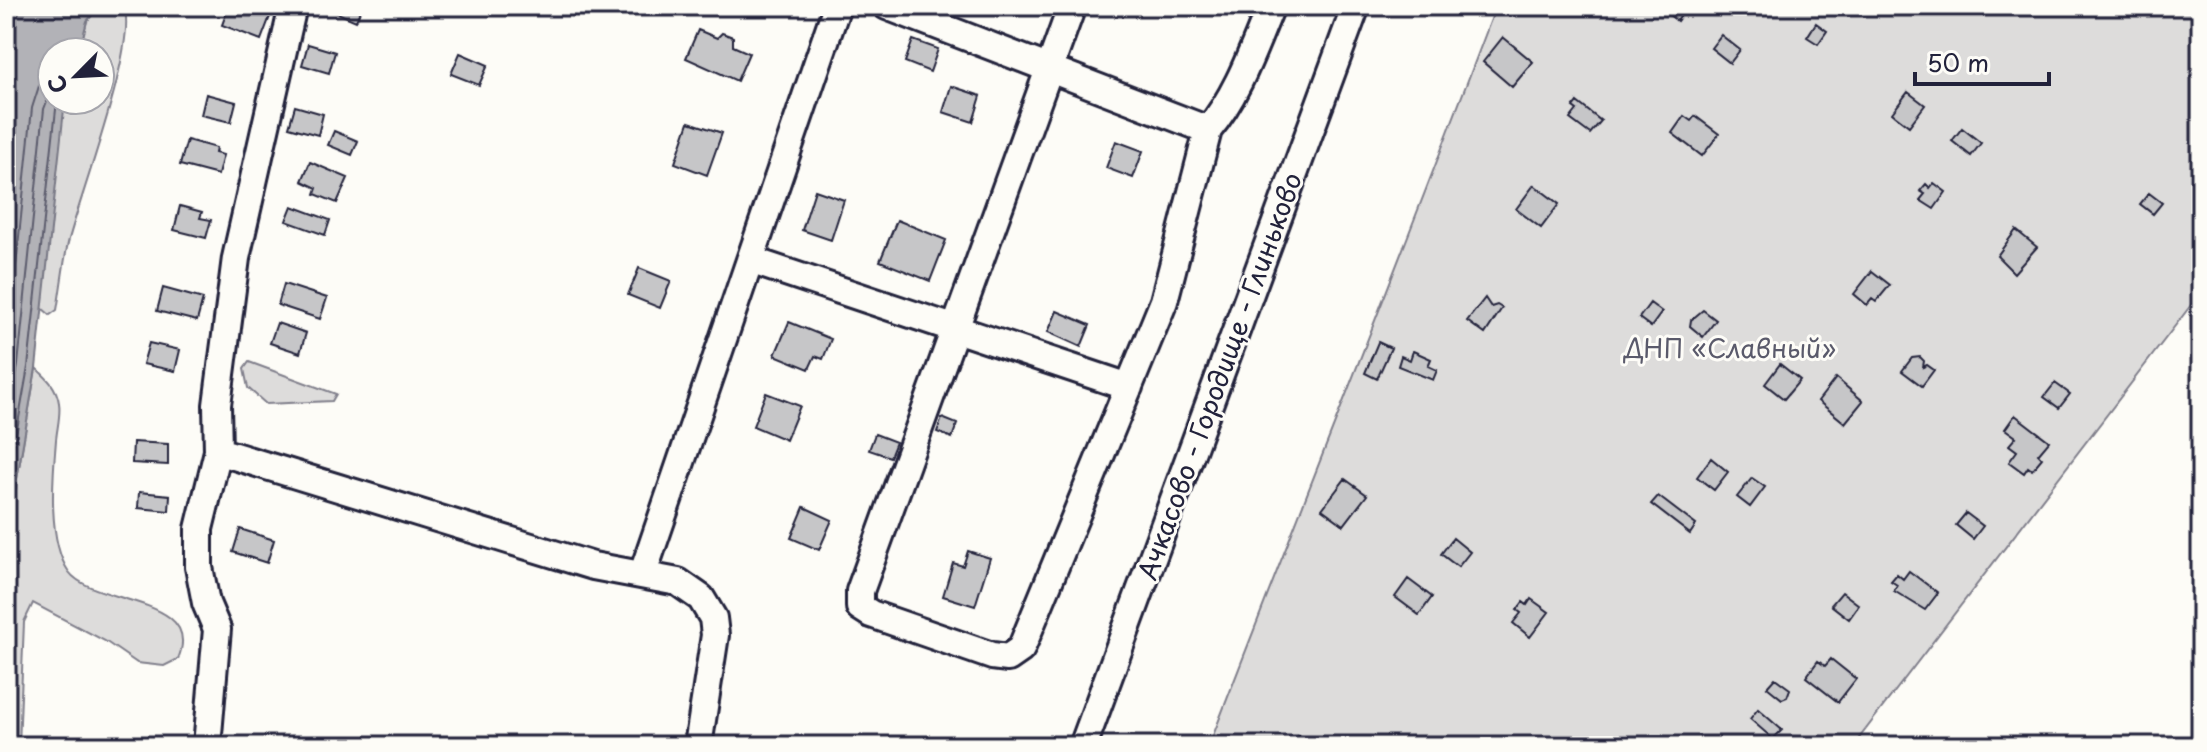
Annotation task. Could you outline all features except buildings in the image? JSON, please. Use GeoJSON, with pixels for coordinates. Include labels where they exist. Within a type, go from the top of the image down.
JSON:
{"type":"FeatureCollection","features":[{"type":"Feature","properties":{"kind":"street"},"geometry":{"type":"LineString","coordinates":[[207,746],[217,629],[206,603],[199,567],[199,529],[218,451],[217,405],[236,258],[293,6]]}},
{"type":"Feature","properties":{"kind":"street"},"geometry":{"type":"LineString","coordinates":[[643,573],[837,6]]}},
{"type":"Feature","properties":{"kind":"street"},"geometry":{"type":"LineString","coordinates":[[887,6],[1048,71],[1208,130]]}},
{"type":"Feature","properties":{"kind":"street"},"geometry":{"type":"LineString","coordinates":[[1072,6],[860,591],[860,607],[871,614],[992,656],[1008,658],[1021,649],[1164,301],[1208,130],[1221,114],[1245,70],[1271,6]]}},
{"type":"Feature","properties":{"kind":"street","name":"Ачкасово - Городище - Глиньково"},"geometry":{"type":"LineString","coordinates":[[1083,746],[1356,6]]}},
{"type":"Feature","properties":{"kind":"street"},"geometry":{"type":"LineString","coordinates":[[750,260],[1129,387]]}},
{"type":"Feature","properties":{"kind":"street"},"geometry":{"type":"LineString","coordinates":[[218,451],[593,566],[678,582],[701,598],[713,618],[715,635],[698,746]]}},
{"type":"Feature","properties":{"kind":"green space"},"geometry":{"type":"Polygon","coordinates":[[[100,6],[123,6],[126,23],[116,83],[116,36],[83,36],[87,21],[100,6]]]}},
{"type":"Feature","properties":{"kind":"green space","name":"ДНП «Славный»"},"geometry":{"type":"Polygon","coordinates":[[[1496,6],[2201,6],[2201,292],[1853,746],[1209,746],[1496,6]]]}},
{"type":"Feature","properties":{"kind":"green space"},"geometry":{"type":"Polygon","coordinates":[[[62,116],[107,116],[68,243],[57,310],[50,315],[42,308],[62,116]]]}},
{"type":"Feature","properties":{"kind":"green space"},"geometry":{"type":"Polygon","coordinates":[[[249,362],[336,394],[332,401],[266,404],[248,388],[244,369],[249,362]]]}},
{"type":"Feature","properties":{"kind":"green space"},"geometry":{"type":"Polygon","coordinates":[[[36,368],[54,388],[59,403],[54,526],[62,559],[69,572],[82,583],[100,591],[162,612],[176,623],[182,639],[178,659],[164,666],[137,663],[105,641],[33,603],[24,622],[19,746],[6,746],[6,543],[36,368]]]}},
{"type":"Feature","properties":{"kind":"water"},"geometry":{"type":"Polygon","coordinates":[[[6,6],[100,6],[87,21],[83,36],[36,36],[36,116],[63,116],[36,368],[6,543],[6,6]]]}}]}
